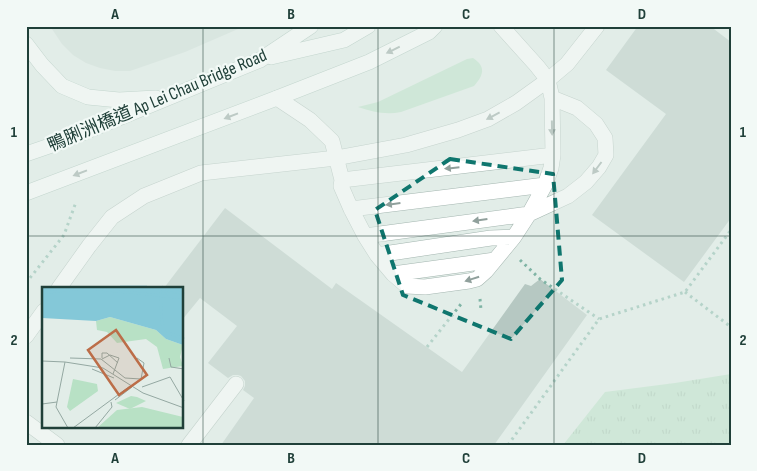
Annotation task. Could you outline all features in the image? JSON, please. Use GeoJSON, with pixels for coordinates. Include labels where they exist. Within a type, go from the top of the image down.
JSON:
{"type":"FeatureCollection","features":[{"type":"Feature","properties":{"kind":"main road","name":"鴨脷洲橋道 Ap Lei Chau Bridge Road"},"geometry":{"type":"LineString","coordinates":[[26,154],[58,143],[260,60],[312,26]]}},
{"type":"Feature","properties":{"kind":"main road"},"geometry":{"type":"LineString","coordinates":[[260,60],[344,40],[368,26]]}},
{"type":"Feature","properties":{"kind":"main road","name":"鴨脷洲橋道 Ap Lei Chau Bridge Road"},"geometry":{"type":"LineString","coordinates":[[26,193],[369,62],[429,32],[435,26]]}},
{"type":"Feature","properties":{"kind":"main road"},"geometry":{"type":"LineString","coordinates":[[277,98],[310,120],[332,141],[342,180],[341,186],[350,209],[377,255],[393,274],[407,286],[424,287],[477,279],[510,242],[529,214],[545,185],[553,155],[552,98],[548,80],[538,66],[500,26]]}},
{"type":"Feature","properties":{"kind":"main road"},"geometry":{"type":"LineString","coordinates":[[60,287],[112,217],[144,196],[201,174],[336,158],[406,145],[488,119],[548,80],[567,64],[597,26]]}},
{"type":"Feature","properties":{"kind":"main road"},"geometry":{"type":"LineString","coordinates":[[26,44],[42,65],[62,86],[88,97],[119,100],[166,98]]}},
{"type":"Feature","properties":{"kind":"main road"},"geometry":{"type":"LineString","coordinates":[[365,236],[529,214],[568,196],[599,167],[606,155],[605,138],[596,124],[577,108],[552,98]]}},
{"type":"Feature","properties":{"kind":"main road"},"geometry":{"type":"LineString","coordinates":[[342,180],[553,155]]}},
{"type":"Feature","properties":{"kind":"main road"},"geometry":{"type":"LineString","coordinates":[[350,209],[545,185]]}},
{"type":"Feature","properties":{"kind":"main road"},"geometry":{"type":"LineString","coordinates":[[377,255],[491,238],[510,242]]}},
{"type":"Feature","properties":{"kind":"main road"},"geometry":{"type":"LineString","coordinates":[[26,336],[42,314]]}},
{"type":"Feature","properties":{"kind":"main road"},"geometry":{"type":"LineString","coordinates":[[189,445],[236,384]]}},
{"type":"Feature","properties":{"kind":"main road"},"geometry":{"type":"LineString","coordinates":[[26,422],[57,445]]}},
{"type":"Feature","properties":{"kind":"path"},"geometry":{"type":"LineString","coordinates":[[26,283],[64,235],[76,202]]}},
{"type":"Feature","properties":{"kind":"path"},"geometry":{"type":"LineString","coordinates":[[508,445],[599,319],[686,292],[731,230]]}},
{"type":"Feature","properties":{"kind":"path"},"geometry":{"type":"LineString","coordinates":[[510,242],[540,280],[599,319]]}},
{"type":"Feature","properties":{"kind":"path"},"geometry":{"type":"LineString","coordinates":[[686,292],[731,327]]}},
{"type":"Feature","properties":{"kind":"path"},"geometry":{"type":"LineString","coordinates":[[428,347],[464,301]]}},
{"type":"Feature","properties":{"kind":"highlighted area"},"geometry":{"type":"Polygon","coordinates":[[[450,159],[553,174],[562,280],[511,339],[403,295],[375,210],[450,159]]]}},
{"type":"Feature","properties":{"kind":"shaded area"},"geometry":{"type":"Polygon","coordinates":[[[50,26],[245,26],[185,52],[130,71],[115,71],[86,63],[73,55],[62,44],[50,26]]]}},
{"type":"Feature","properties":{"kind":"green space"},"geometry":{"type":"Polygon","coordinates":[[[473,58],[482,68],[480,79],[474,86],[401,112],[380,112],[358,107],[378,102],[467,59],[473,58]]]}},
{"type":"Feature","properties":{"kind":"green space"},"geometry":{"type":"Polygon","coordinates":[[[731,374],[731,445],[563,445],[605,392],[731,374]]]}},
{"type":"Feature","properties":{"kind":"building"},"geometry":{"type":"Polygon","coordinates":[[[638,26],[710,26],[731,42],[731,218],[684,282],[592,215],[666,114],[606,70],[638,26]]]}},
{"type":"Feature","properties":{"kind":"building"},"geometry":{"type":"Polygon","coordinates":[[[225,208],[332,289],[336,283],[462,372],[525,284],[531,286],[540,279],[587,315],[494,445],[221,445],[254,398],[243,390],[245,381],[241,376],[233,375],[228,378],[208,363],[237,326],[200,298],[184,318],[184,287],[165,287],[225,208]]]}}]}
